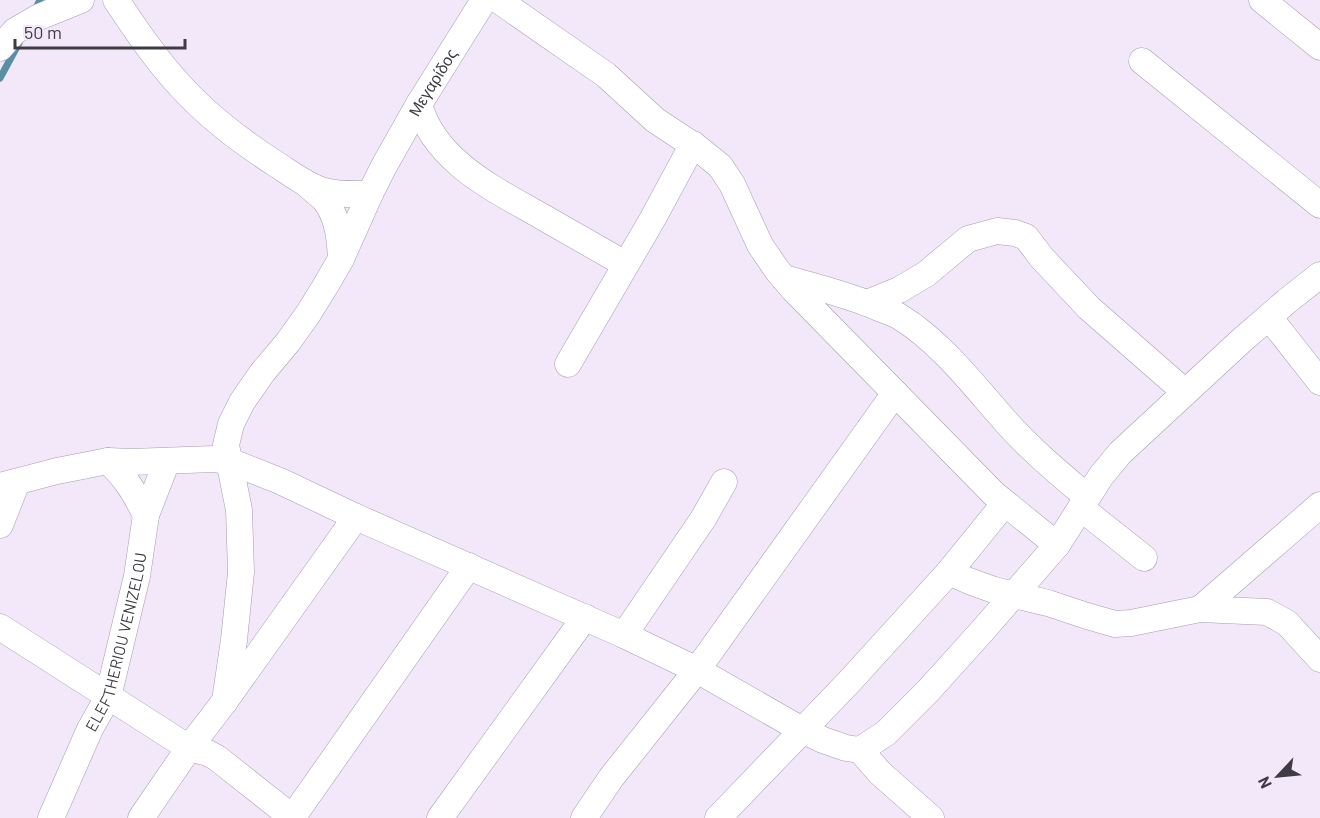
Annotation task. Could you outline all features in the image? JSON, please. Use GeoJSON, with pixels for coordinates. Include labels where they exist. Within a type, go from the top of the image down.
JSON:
{"type":"FeatureCollection","features":[{"type":"Feature","properties":{"kind":"street"},"geometry":{"type":"LineString","coordinates":[[0,48],[15,31],[43,9],[81,0]]}},
{"type":"Feature","properties":{"kind":"street"},"geometry":{"type":"LineString","coordinates":[[116,0],[159,60],[188,95],[239,139],[303,181],[323,191],[341,194],[370,194]]}},
{"type":"Feature","properties":{"kind":"street","name":"Μεγαρίδος"},"geometry":{"type":"LineString","coordinates":[[225,701],[241,572],[239,510],[226,445],[231,424],[242,402],[262,373],[308,314],[341,259],[384,166],[419,104],[484,0]]}},
{"type":"Feature","properties":{"kind":"street"},"geometry":{"type":"LineString","coordinates":[[498,0],[606,75],[655,120],[693,144],[720,166],[732,184],[760,245],[783,278],[994,494],[1057,545]]}},
{"type":"Feature","properties":{"kind":"street"},"geometry":{"type":"LineString","coordinates":[[1262,0],[1320,47]]}},
{"type":"Feature","properties":{"kind":"street"},"geometry":{"type":"LineString","coordinates":[[1142,61],[1320,205]]}},
{"type":"Feature","properties":{"kind":"street"},"geometry":{"type":"LineString","coordinates":[[419,104],[433,134],[465,170],[625,264]]}},
{"type":"Feature","properties":{"kind":"street"},"geometry":{"type":"LineString","coordinates":[[568,364],[652,220],[693,144]]}},
{"type":"Feature","properties":{"kind":"street"},"geometry":{"type":"LineString","coordinates":[[303,181],[324,200],[334,215],[340,238],[341,259]]}},
{"type":"Feature","properties":{"kind":"street"},"geometry":{"type":"LineString","coordinates":[[867,303],[900,290],[926,274],[968,239],[998,231],[1015,233],[1026,237],[1042,258],[1089,308],[1185,392]]}},
{"type":"Feature","properties":{"kind":"street"},"geometry":{"type":"LineString","coordinates":[[860,750],[886,733],[928,691],[1057,545],[1101,476],[1120,453],[1269,317],[1320,275]]}},
{"type":"Feature","properties":{"kind":"street"},"geometry":{"type":"LineString","coordinates":[[783,278],[867,303],[899,317],[917,330],[942,351],[978,388],[1008,424],[1084,503],[1144,558]]}},
{"type":"Feature","properties":{"kind":"street"},"geometry":{"type":"LineString","coordinates":[[1269,317],[1320,382]]}},
{"type":"Feature","properties":{"kind":"street"},"geometry":{"type":"LineString","coordinates":[[584,818],[611,777],[697,670],[895,393]]}},
{"type":"Feature","properties":{"kind":"street"},"geometry":{"type":"LineString","coordinates":[[0,525],[9,484],[57,471],[108,461],[214,459],[229,461],[280,481],[356,517],[585,617],[697,670],[802,730],[846,748],[860,750],[880,773],[931,818]]}},
{"type":"Feature","properties":{"kind":"street"},"geometry":{"type":"LineString","coordinates":[[108,461],[134,492],[146,515]]}},
{"type":"Feature","properties":{"kind":"street","name":"ELEFTHERIOU VENIZELOU"},"geometry":{"type":"LineString","coordinates":[[51,818],[90,729],[108,697],[136,576],[146,515],[166,461]]}},
{"type":"Feature","properties":{"kind":"street"},"geometry":{"type":"LineString","coordinates":[[624,635],[702,519],[724,482]]}},
{"type":"Feature","properties":{"kind":"street"},"geometry":{"type":"LineString","coordinates":[[718,818],[849,682],[949,572],[1005,503]]}},
{"type":"Feature","properties":{"kind":"street"},"geometry":{"type":"LineString","coordinates":[[1200,609],[1320,505]]}},
{"type":"Feature","properties":{"kind":"street"},"geometry":{"type":"LineString","coordinates":[[141,818],[356,517]]}},
{"type":"Feature","properties":{"kind":"street"},"geometry":{"type":"LineString","coordinates":[[0,627],[189,748],[217,758],[292,818],[469,566]]}},
{"type":"Feature","properties":{"kind":"street"},"geometry":{"type":"LineString","coordinates":[[949,572],[994,590],[1115,624],[1200,609],[1267,612],[1287,623],[1320,659]]}},
{"type":"Feature","properties":{"kind":"street"},"geometry":{"type":"LineString","coordinates":[[440,818],[585,617]]}},
{"type":"Feature","properties":{"kind":"waterway"},"geometry":{"type":"LineString","coordinates":[[34,12],[40,0]]}},
{"type":"Feature","properties":{"kind":"waterway"},"geometry":{"type":"LineString","coordinates":[[0,78],[19,43]]}}]}
